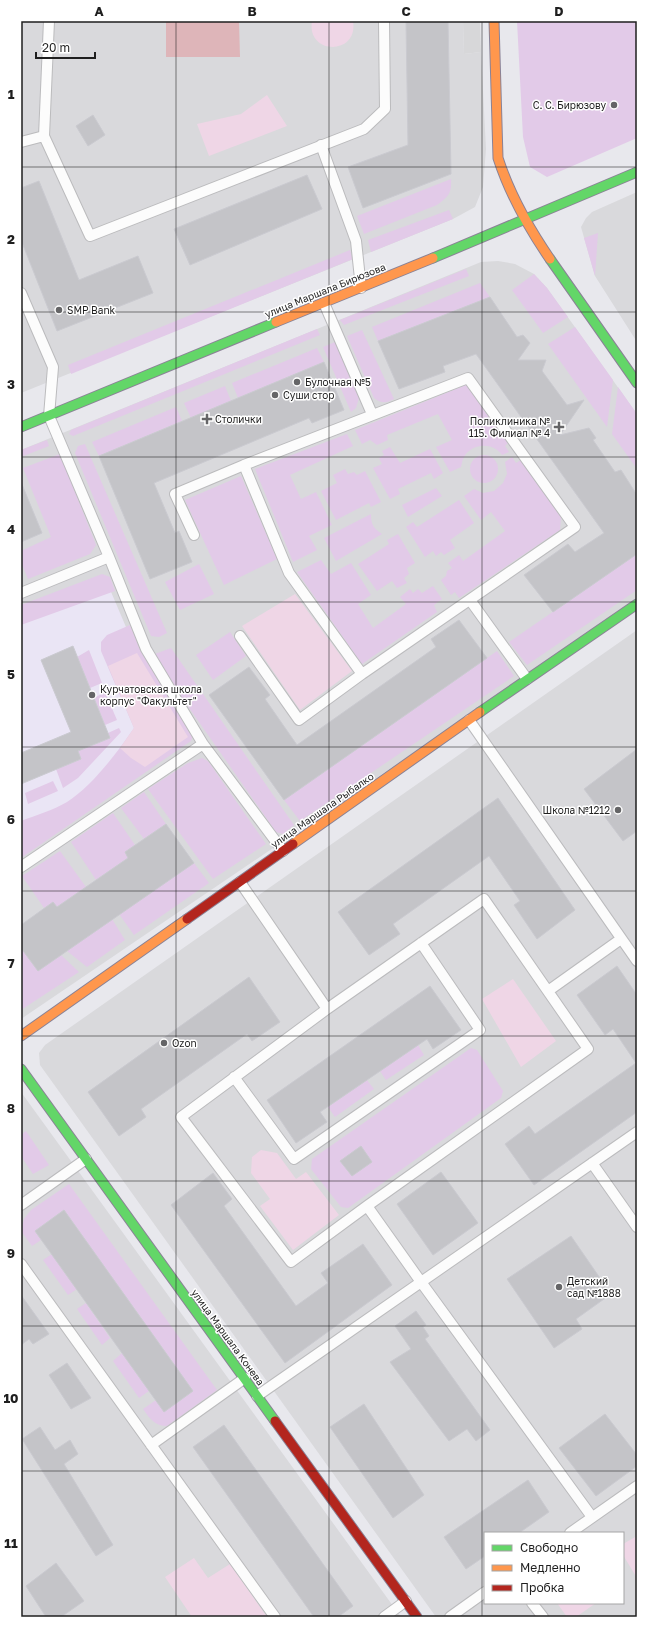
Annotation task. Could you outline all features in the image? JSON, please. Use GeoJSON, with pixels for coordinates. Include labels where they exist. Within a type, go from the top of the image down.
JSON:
{"type":"FeatureCollection","features":[{"type":"Feature","properties":{"kind":"street"},"geometry":{"type":"LineString","coordinates":[[494,21],[498,158],[504,179],[524,221],[637,383]]}},
{"type":"Feature","properties":{"kind":"street","name":"улица Маршала Бирюзова"},"geometry":{"type":"LineString","coordinates":[[21,427],[524,221],[637,172]]}},
{"type":"Feature","properties":{"kind":"street","name":"улица Маршала Рыбалко"},"geometry":{"type":"LineString","coordinates":[[21,1036],[468,720],[637,604]]}},
{"type":"Feature","properties":{"kind":"street","name":"улица Маршала Конева"},"geometry":{"type":"LineString","coordinates":[[21,1069],[417,1617]]}},
{"type":"Feature","properties":{"kind":"lane"},"geometry":{"type":"LineString","coordinates":[[49,21],[44,136],[90,236],[364,130],[385,109],[384,21]]}},
{"type":"Feature","properties":{"kind":"lane"},"geometry":{"type":"LineString","coordinates":[[21,142],[44,136]]}},
{"type":"Feature","properties":{"kind":"lane"},"geometry":{"type":"LineString","coordinates":[[321,146],[356,241],[361,288]]}},
{"type":"Feature","properties":{"kind":"lane"},"geometry":{"type":"LineString","coordinates":[[21,293],[53,367],[49,416],[109,557],[146,649],[202,744],[283,851]]}},
{"type":"Feature","properties":{"kind":"lane"},"geometry":{"type":"LineString","coordinates":[[324,303],[372,414]]}},
{"type":"Feature","properties":{"kind":"lane"},"geometry":{"type":"LineString","coordinates":[[194,535],[175,494],[372,414],[468,378],[574,527],[362,674],[299,720],[240,636]]}},
{"type":"Feature","properties":{"kind":"lane"},"geometry":{"type":"LineString","coordinates":[[244,465],[289,573],[362,674]]}},
{"type":"Feature","properties":{"kind":"lane"},"geometry":{"type":"LineString","coordinates":[[21,593],[109,557]]}},
{"type":"Feature","properties":{"kind":"lane"},"geometry":{"type":"LineString","coordinates":[[470,600],[527,679]]}},
{"type":"Feature","properties":{"kind":"lane"},"geometry":{"type":"LineString","coordinates":[[468,720],[637,961]]}},
{"type":"Feature","properties":{"kind":"lane"},"geometry":{"type":"LineString","coordinates":[[21,867],[202,744]]}},
{"type":"Feature","properties":{"kind":"lane"},"geometry":{"type":"LineString","coordinates":[[240,882],[327,1009]]}},
{"type":"Feature","properties":{"kind":"lane"},"geometry":{"type":"LineString","coordinates":[[484,899],[588,1049],[290,1262],[181,1117],[327,1009],[421,943],[484,899]]}},
{"type":"Feature","properties":{"kind":"lane"},"geometry":{"type":"LineString","coordinates":[[548,991],[621,939]]}},
{"type":"Feature","properties":{"kind":"lane"},"geometry":{"type":"LineString","coordinates":[[234,1077],[294,1159],[480,1030],[421,943]]}},
{"type":"Feature","properties":{"kind":"lane"},"geometry":{"type":"LineString","coordinates":[[257,1396],[637,1132]]}},
{"type":"Feature","properties":{"kind":"lane"},"geometry":{"type":"LineString","coordinates":[[21,1205],[86,1159]]}},
{"type":"Feature","properties":{"kind":"lane"},"geometry":{"type":"LineString","coordinates":[[592,1163],[637,1227]]}},
{"type":"Feature","properties":{"kind":"lane"},"geometry":{"type":"LineString","coordinates":[[367,1206],[592,1517]]}},
{"type":"Feature","properties":{"kind":"lane"},"geometry":{"type":"LineString","coordinates":[[21,1264],[275,1617]]}},
{"type":"Feature","properties":{"kind":"lane"},"geometry":{"type":"LineString","coordinates":[[151,1445],[245,1378]]}},
{"type":"Feature","properties":{"kind":"lane"},"geometry":{"type":"LineString","coordinates":[[571,1532],[637,1486]]}},
{"type":"Feature","properties":{"kind":"lane"},"geometry":{"type":"LineString","coordinates":[[450,1617],[484,1593]]}},
{"type":"Feature","properties":{"kind":"lane"},"geometry":{"type":"LineString","coordinates":[[384,1617],[406,1601]]}},
{"type":"Feature","properties":{"kind":"lane"},"geometry":{"type":"LineString","coordinates":[[533,1604],[542,1617]]}},
{"type":"Feature","properties":{"kind":"shaded area"},"geometry":{"type":"Polygon","coordinates":[[[21,21],[463,21],[464,54],[481,52],[486,149],[483,187],[475,207],[453,219],[21,393],[21,21]]]}},
{"type":"Feature","properties":{"kind":"shaded area"},"geometry":{"type":"Polygon","coordinates":[[[166,21],[239,21],[240,57],[166,57],[166,21]]]}},
{"type":"Feature","properties":{"kind":"shaded area"},"geometry":{"type":"Polygon","coordinates":[[[312,21],[353,21],[353,32],[348,41],[341,45],[332,47],[324,45],[317,40],[312,32],[312,21]]]}},
{"type":"Feature","properties":{"kind":"shaded area"},"geometry":{"type":"Polygon","coordinates":[[[463,21],[480,21],[481,52],[464,54],[463,21]]]}},
{"type":"Feature","properties":{"kind":"shaded area"},"geometry":{"type":"Polygon","coordinates":[[[517,21],[637,21],[637,138],[547,177],[530,167],[523,137],[517,21]]]}},
{"type":"Feature","properties":{"kind":"shaded area"},"geometry":{"type":"Polygon","coordinates":[[[267,95],[287,126],[209,156],[197,124],[241,114],[267,95]]]}},
{"type":"Feature","properties":{"kind":"shaded area"},"geometry":{"type":"Polygon","coordinates":[[[451,179],[450,192],[444,200],[437,205],[364,234],[357,216],[451,179]]]}},
{"type":"Feature","properties":{"kind":"shaded area"},"geometry":{"type":"Polygon","coordinates":[[[637,192],[637,342],[595,276],[581,227],[586,218],[592,212],[637,192]]]}},
{"type":"Feature","properties":{"kind":"shaded area"},"geometry":{"type":"Polygon","coordinates":[[[449,210],[453,219],[371,252],[368,240],[449,210]]]}},
{"type":"Feature","properties":{"kind":"shaded area"},"geometry":{"type":"Polygon","coordinates":[[[598,233],[595,276],[584,238],[598,233]]]}},
{"type":"Feature","properties":{"kind":"shaded area"},"geometry":{"type":"Polygon","coordinates":[[[350,250],[353,259],[71,374],[68,365],[350,250]]]}},
{"type":"Feature","properties":{"kind":"shaded area"},"geometry":{"type":"Polygon","coordinates":[[[498,261],[515,264],[534,274],[547,288],[637,414],[637,601],[21,1019],[21,450],[481,262],[498,261]]]}},
{"type":"Feature","properties":{"kind":"shaded area"},"geometry":{"type":"Polygon","coordinates":[[[466,269],[469,276],[344,325],[340,320],[466,269]]]}},
{"type":"Feature","properties":{"kind":"shaded area"},"geometry":{"type":"Polygon","coordinates":[[[534,274],[547,288],[568,317],[543,333],[512,290],[534,274]]]}},
{"type":"Feature","properties":{"kind":"shaded area"},"geometry":{"type":"Polygon","coordinates":[[[480,283],[490,297],[378,341],[372,327],[480,283]]]}},
{"type":"Feature","properties":{"kind":"shaded area"},"geometry":{"type":"Polygon","coordinates":[[[575,327],[613,380],[607,427],[548,344],[575,327]]]}},
{"type":"Feature","properties":{"kind":"shaded area"},"geometry":{"type":"Polygon","coordinates":[[[317,329],[320,335],[73,436],[69,434],[71,430],[317,329]]]}},
{"type":"Feature","properties":{"kind":"shaded area"},"geometry":{"type":"Polygon","coordinates":[[[362,330],[394,399],[382,402],[374,398],[347,336],[362,330]]]}},
{"type":"Feature","properties":{"kind":"shaded area"},"geometry":{"type":"Polygon","coordinates":[[[335,342],[359,398],[356,408],[351,412],[323,347],[335,342]]]}},
{"type":"Feature","properties":{"kind":"shaded area"},"geometry":{"type":"Polygon","coordinates":[[[317,348],[324,362],[238,398],[232,383],[317,348]]]}},
{"type":"Feature","properties":{"kind":"shaded area"},"geometry":{"type":"Polygon","coordinates":[[[466,385],[508,443],[505,446],[509,452],[502,455],[498,451],[488,446],[477,447],[468,452],[463,458],[461,467],[450,472],[436,447],[452,440],[438,414],[387,435],[388,440],[377,445],[370,440],[362,444],[355,430],[466,385]]]}},
{"type":"Feature","properties":{"kind":"shaded area"},"geometry":{"type":"Polygon","coordinates":[[[225,386],[231,401],[191,418],[184,403],[225,386]]]}},
{"type":"Feature","properties":{"kind":"shaded area"},"geometry":{"type":"Polygon","coordinates":[[[618,387],[637,414],[637,469],[612,434],[618,387]]]}},
{"type":"Feature","properties":{"kind":"shaded area"},"geometry":{"type":"Polygon","coordinates":[[[176,407],[182,421],[99,456],[92,442],[176,407]]]}},
{"type":"Feature","properties":{"kind":"shaded area"},"geometry":{"type":"Polygon","coordinates":[[[347,434],[353,446],[290,475],[301,499],[316,492],[332,525],[309,536],[317,550],[293,562],[255,469],[347,434]]]}},
{"type":"Feature","properties":{"kind":"shaded area"},"geometry":{"type":"Polygon","coordinates":[[[47,440],[49,446],[21,457],[21,450],[47,440]]]}},
{"type":"Feature","properties":{"kind":"shaded area"},"geometry":{"type":"Polygon","coordinates":[[[85,444],[167,633],[159,637],[151,636],[75,453],[78,446],[85,444]]]}},
{"type":"Feature","properties":{"kind":"shaded area"},"geometry":{"type":"Polygon","coordinates":[[[390,447],[400,463],[430,449],[443,473],[434,479],[431,473],[398,489],[400,494],[390,499],[373,468],[382,464],[379,458],[384,455],[382,451],[390,447]]]}},
{"type":"Feature","properties":{"kind":"shaded area"},"geometry":{"type":"Polygon","coordinates":[[[60,454],[96,545],[90,554],[28,579],[21,562],[21,551],[51,537],[23,468],[60,454]]]}},
{"type":"Feature","properties":{"kind":"shaded area"},"geometry":{"type":"Polygon","coordinates":[[[484,455],[494,459],[498,469],[494,479],[484,483],[474,479],[470,469],[474,459],[484,455]]]}},
{"type":"Feature","properties":{"kind":"shaded area"},"geometry":{"type":"Polygon","coordinates":[[[512,457],[516,463],[521,460],[561,517],[560,530],[459,598],[455,592],[451,595],[441,580],[446,576],[447,571],[452,568],[448,563],[459,555],[463,561],[505,531],[491,512],[481,520],[464,496],[474,489],[483,493],[494,491],[503,483],[507,474],[505,462],[512,457]]]}},
{"type":"Feature","properties":{"kind":"shaded area"},"geometry":{"type":"Polygon","coordinates":[[[345,469],[348,474],[354,472],[357,475],[365,471],[381,502],[371,507],[369,503],[336,520],[321,491],[337,483],[333,475],[345,469]]]}},
{"type":"Feature","properties":{"kind":"shaded area"},"geometry":{"type":"Polygon","coordinates":[[[241,476],[277,559],[224,585],[185,500],[241,476]]]}},
{"type":"Feature","properties":{"kind":"shaded area"},"geometry":{"type":"Polygon","coordinates":[[[436,488],[442,496],[408,517],[402,505],[436,488]]]}},
{"type":"Feature","properties":{"kind":"shaded area"},"geometry":{"type":"Polygon","coordinates":[[[459,500],[474,523],[450,540],[455,548],[444,555],[441,552],[436,556],[433,551],[425,557],[406,527],[413,522],[417,527],[459,500]]]}},
{"type":"Feature","properties":{"kind":"shaded area"},"geometry":{"type":"Polygon","coordinates":[[[371,514],[373,526],[382,534],[336,561],[324,538],[371,514]]]}},
{"type":"Feature","properties":{"kind":"shaded area"},"geometry":{"type":"Polygon","coordinates":[[[398,534],[415,563],[407,568],[409,574],[404,578],[407,583],[397,588],[392,581],[377,591],[358,564],[389,544],[387,540],[398,534]]]}},
{"type":"Feature","properties":{"kind":"shaded area"},"geometry":{"type":"Polygon","coordinates":[[[637,554],[637,590],[527,665],[509,642],[637,554]]]}},
{"type":"Feature","properties":{"kind":"shaded area"},"geometry":{"type":"Polygon","coordinates":[[[321,560],[331,574],[351,563],[371,595],[358,604],[373,628],[406,604],[400,597],[410,589],[413,593],[418,589],[422,593],[433,586],[442,599],[434,605],[437,612],[362,664],[297,572],[321,560]]]}},
{"type":"Feature","properties":{"kind":"shaded area"},"geometry":{"type":"Polygon","coordinates":[[[199,564],[214,594],[180,610],[165,582],[199,564]]]}},
{"type":"Feature","properties":{"kind":"shaded area"},"geometry":{"type":"Polygon","coordinates":[[[102,574],[110,577],[115,591],[21,625],[21,605],[102,574]]]}},
{"type":"Feature","properties":{"kind":"shaded area","name":"Курчатовская школа корпус \"Факультет\""},"geometry":{"type":"Polygon","coordinates":[[[106,580],[137,653],[188,737],[21,853],[21,613],[106,580]]]}},
{"type":"Feature","properties":{"kind":"shaded area"},"geometry":{"type":"Polygon","coordinates":[[[295,594],[352,671],[300,710],[242,626],[295,594]]]}},
{"type":"Feature","properties":{"kind":"shaded area"},"geometry":{"type":"Polygon","coordinates":[[[130,625],[141,652],[193,736],[191,741],[21,858],[21,821],[56,808],[67,802],[86,787],[104,768],[134,728],[101,651],[101,642],[107,635],[130,625]]]}},
{"type":"Feature","properties":{"kind":"shaded area"},"geometry":{"type":"Polygon","coordinates":[[[637,630],[637,1617],[436,1617],[40,1065],[39,1053],[45,1045],[637,630]]]}},
{"type":"Feature","properties":{"kind":"shaded area"},"geometry":{"type":"Polygon","coordinates":[[[230,632],[246,656],[213,680],[196,655],[230,632]]]}},
{"type":"Feature","properties":{"kind":"shaded area"},"geometry":{"type":"Polygon","coordinates":[[[171,648],[294,825],[283,834],[276,832],[173,685],[155,654],[171,648]]]}},
{"type":"Feature","properties":{"kind":"shaded area"},"geometry":{"type":"Polygon","coordinates":[[[89,650],[102,683],[90,688],[77,657],[89,650]]]}},
{"type":"Feature","properties":{"kind":"shaded area"},"geometry":{"type":"Polygon","coordinates":[[[497,651],[514,676],[300,821],[284,800],[497,651]]]}},
{"type":"Feature","properties":{"kind":"shaded area"},"geometry":{"type":"Polygon","coordinates":[[[137,653],[188,737],[145,767],[131,758],[120,748],[134,728],[108,666],[137,653]]]}},
{"type":"Feature","properties":{"kind":"shaded area"},"geometry":{"type":"Polygon","coordinates":[[[105,692],[117,720],[105,725],[94,698],[105,692]]]}},
{"type":"Feature","properties":{"kind":"shaded area"},"geometry":{"type":"Polygon","coordinates":[[[119,728],[121,732],[78,778],[63,788],[56,769],[81,759],[78,751],[110,738],[108,733],[119,728]]]}},
{"type":"Feature","properties":{"kind":"shaded area"},"geometry":{"type":"Polygon","coordinates":[[[202,758],[208,761],[266,844],[213,879],[148,789],[188,763],[202,758]]]}},
{"type":"Feature","properties":{"kind":"shaded area"},"geometry":{"type":"Polygon","coordinates":[[[53,781],[58,791],[28,804],[25,793],[53,781]]]}},
{"type":"Feature","properties":{"kind":"shaded area"},"geometry":{"type":"Polygon","coordinates":[[[144,792],[166,824],[144,839],[121,808],[144,792]]]}},
{"type":"Feature","properties":{"kind":"shaded area"},"geometry":{"type":"Polygon","coordinates":[[[113,813],[135,845],[125,852],[128,858],[96,880],[71,842],[113,813]]]}},
{"type":"Feature","properties":{"kind":"shaded area"},"geometry":{"type":"Polygon","coordinates":[[[60,851],[86,887],[57,907],[53,903],[44,908],[22,876],[60,851]]]}},
{"type":"Feature","properties":{"kind":"shaded area"},"geometry":{"type":"Polygon","coordinates":[[[194,863],[209,883],[134,935],[119,914],[194,863]]]}},
{"type":"Feature","properties":{"kind":"shaded area"},"geometry":{"type":"Polygon","coordinates":[[[112,919],[125,940],[87,967],[67,951],[112,919]]]}},
{"type":"Feature","properties":{"kind":"shaded area"},"geometry":{"type":"Polygon","coordinates":[[[21,948],[38,971],[61,955],[79,972],[21,1010],[21,948]]]}},
{"type":"Feature","properties":{"kind":"shaded area"},"geometry":{"type":"Polygon","coordinates":[[[513,979],[556,1041],[521,1067],[482,999],[513,979]]]}},
{"type":"Feature","properties":{"kind":"shaded area"},"geometry":{"type":"Polygon","coordinates":[[[418,1045],[424,1055],[386,1080],[380,1071],[418,1045]]]}},
{"type":"Feature","properties":{"kind":"shaded area"},"geometry":{"type":"Polygon","coordinates":[[[471,1048],[477,1050],[503,1091],[501,1098],[348,1208],[341,1207],[311,1169],[312,1159],[471,1048]]]}},
{"type":"Feature","properties":{"kind":"shaded area"},"geometry":{"type":"Polygon","coordinates":[[[367,1080],[374,1089],[335,1117],[328,1107],[367,1080]]]}},
{"type":"Feature","properties":{"kind":"shaded area"},"geometry":{"type":"Polygon","coordinates":[[[21,1092],[401,1617],[21,1617],[21,1092]]]}},
{"type":"Feature","properties":{"kind":"shaded area"},"geometry":{"type":"Polygon","coordinates":[[[26,1131],[49,1165],[33,1174],[21,1156],[21,1135],[26,1131]]]}},
{"type":"Feature","properties":{"kind":"shaded area"},"geometry":{"type":"Polygon","coordinates":[[[261,1150],[277,1153],[296,1179],[306,1172],[339,1215],[293,1250],[260,1206],[270,1199],[251,1173],[252,1157],[261,1150]]]}},
{"type":"Feature","properties":{"kind":"shaded area"},"geometry":{"type":"Polygon","coordinates":[[[69,1184],[217,1390],[167,1426],[159,1425],[153,1421],[143,1409],[156,1400],[164,1412],[193,1391],[64,1210],[35,1231],[41,1240],[32,1246],[21,1231],[24,1219],[31,1210],[69,1184]]]}},
{"type":"Feature","properties":{"kind":"shaded area"},"geometry":{"type":"Polygon","coordinates":[[[52,1254],[77,1289],[68,1295],[43,1260],[52,1254]]]}},
{"type":"Feature","properties":{"kind":"shaded area"},"geometry":{"type":"Polygon","coordinates":[[[86,1303],[110,1338],[102,1345],[77,1309],[86,1303]]]}},
{"type":"Feature","properties":{"kind":"shaded area"},"geometry":{"type":"Polygon","coordinates":[[[122,1353],[149,1391],[139,1398],[113,1361],[122,1353]]]}},
{"type":"Feature","properties":{"kind":"shaded area"},"geometry":{"type":"Polygon","coordinates":[[[637,1536],[637,1578],[624,1557],[624,1543],[637,1536]]]}},
{"type":"Feature","properties":{"kind":"shaded area"},"geometry":{"type":"Polygon","coordinates":[[[194,1558],[208,1578],[230,1564],[267,1617],[192,1617],[165,1577],[194,1558]]]}},
{"type":"Feature","properties":{"kind":"shaded area"},"geometry":{"type":"Polygon","coordinates":[[[558,1604],[595,1604],[576,1617],[567,1617],[558,1604]]]}},
{"type":"Feature","properties":{"kind":"building"},"geometry":{"type":"Polygon","coordinates":[[[406,21],[448,21],[451,174],[363,208],[348,167],[408,145],[406,21]]]}},
{"type":"Feature","properties":{"kind":"building"},"geometry":{"type":"Polygon","coordinates":[[[93,115],[105,135],[88,146],[76,126],[93,115]]]}},
{"type":"Feature","properties":{"kind":"building"},"geometry":{"type":"Polygon","coordinates":[[[307,175],[322,209],[190,265],[174,229],[307,175]]]}},
{"type":"Feature","properties":{"kind":"building"},"geometry":{"type":"Polygon","coordinates":[[[39,181],[79,280],[138,256],[153,293],[57,331],[21,240],[21,188],[39,181]]]}},
{"type":"Feature","properties":{"kind":"building"},"geometry":{"type":"Polygon","coordinates":[[[490,297],[517,337],[523,335],[530,343],[518,360],[546,360],[542,371],[567,405],[584,400],[560,435],[589,428],[596,438],[593,440],[615,472],[621,470],[637,495],[637,554],[553,612],[524,575],[568,544],[575,552],[604,533],[476,354],[443,366],[445,372],[399,389],[378,341],[490,297]]]}},
{"type":"Feature","properties":{"kind":"building"},"geometry":{"type":"Polygon","coordinates":[[[324,362],[344,410],[312,423],[309,418],[154,483],[175,533],[179,531],[192,562],[150,579],[99,456],[324,362]]]}},
{"type":"Feature","properties":{"kind":"building"},"geometry":{"type":"Polygon","coordinates":[[[21,482],[42,533],[21,542],[21,482]]]}},
{"type":"Feature","properties":{"kind":"building"},"geometry":{"type":"Polygon","coordinates":[[[459,620],[487,658],[284,800],[209,695],[249,667],[270,695],[265,699],[297,745],[436,647],[431,639],[459,620]]]}},
{"type":"Feature","properties":{"kind":"building"},"geometry":{"type":"Polygon","coordinates":[[[73,646],[110,738],[78,751],[81,759],[21,784],[21,753],[71,732],[41,660],[73,646]]]}},
{"type":"Feature","properties":{"kind":"building","name":"Школа №1212"},"geometry":{"type":"Polygon","coordinates":[[[637,749],[637,831],[623,841],[584,789],[637,749]]]}},
{"type":"Feature","properties":{"kind":"building"},"geometry":{"type":"Polygon","coordinates":[[[498,798],[575,910],[537,939],[514,905],[520,901],[489,856],[393,924],[400,934],[369,955],[338,912],[498,798]]]}},
{"type":"Feature","properties":{"kind":"building"},"geometry":{"type":"Polygon","coordinates":[[[166,824],[194,863],[38,971],[21,948],[21,925],[53,902],[57,907],[128,858],[125,852],[166,824]]]}},
{"type":"Feature","properties":{"kind":"building"},"geometry":{"type":"Polygon","coordinates":[[[617,966],[637,995],[637,1112],[534,1185],[505,1144],[529,1126],[535,1134],[636,1063],[613,1029],[605,1035],[577,995],[617,966]]]}},
{"type":"Feature","properties":{"kind":"building"},"geometry":{"type":"Polygon","coordinates":[[[249,977],[280,1022],[252,1041],[247,1034],[141,1109],[146,1117],[119,1136],[88,1092],[249,977]]]}},
{"type":"Feature","properties":{"kind":"building"},"geometry":{"type":"Polygon","coordinates":[[[430,986],[461,1030],[433,1049],[427,1039],[320,1112],[327,1122],[296,1143],[267,1100],[430,986]]]}},
{"type":"Feature","properties":{"kind":"building"},"geometry":{"type":"Polygon","coordinates":[[[361,1146],[372,1162],[352,1176],[340,1161],[361,1146]]]}},
{"type":"Feature","properties":{"kind":"building"},"geometry":{"type":"Polygon","coordinates":[[[441,1172],[478,1223],[433,1255],[397,1204],[441,1172]]]}},
{"type":"Feature","properties":{"kind":"building"},"geometry":{"type":"Polygon","coordinates":[[[213,1173],[232,1199],[224,1206],[296,1306],[328,1283],[321,1273],[363,1244],[392,1285],[285,1363],[171,1205],[213,1173]]]}},
{"type":"Feature","properties":{"kind":"building"},"geometry":{"type":"Polygon","coordinates":[[[64,1210],[193,1391],[164,1412],[35,1231],[64,1210]]]}},
{"type":"Feature","properties":{"kind":"building","name":"Детский сад №1888"},"geometry":{"type":"Polygon","coordinates":[[[571,1236],[611,1294],[576,1319],[582,1329],[554,1348],[507,1279],[571,1236]]]}},
{"type":"Feature","properties":{"kind":"building"},"geometry":{"type":"Polygon","coordinates":[[[21,1295],[49,1334],[33,1344],[29,1339],[21,1345],[21,1295]]]}},
{"type":"Feature","properties":{"kind":"building"},"geometry":{"type":"Polygon","coordinates":[[[416,1311],[426,1325],[423,1327],[429,1336],[425,1339],[490,1430],[476,1441],[467,1429],[449,1441],[390,1362],[411,1349],[395,1326],[416,1311]]]}},
{"type":"Feature","properties":{"kind":"building"},"geometry":{"type":"Polygon","coordinates":[[[67,1363],[91,1398],[71,1409],[49,1375],[67,1363]]]}},
{"type":"Feature","properties":{"kind":"building"},"geometry":{"type":"Polygon","coordinates":[[[364,1404],[424,1495],[393,1518],[330,1427],[364,1404]]]}},
{"type":"Feature","properties":{"kind":"building"},"geometry":{"type":"Polygon","coordinates":[[[605,1414],[637,1455],[637,1466],[596,1496],[559,1448],[605,1414]]]}},
{"type":"Feature","properties":{"kind":"building"},"geometry":{"type":"Polygon","coordinates":[[[224,1425],[353,1606],[338,1617],[314,1617],[193,1447],[224,1425]]]}},
{"type":"Feature","properties":{"kind":"building"},"geometry":{"type":"Polygon","coordinates":[[[40,1427],[55,1450],[70,1440],[78,1454],[64,1464],[113,1545],[96,1556],[22,1439],[40,1427]]]}},
{"type":"Feature","properties":{"kind":"building"},"geometry":{"type":"Polygon","coordinates":[[[528,1480],[549,1512],[520,1532],[484,1532],[484,1557],[466,1569],[444,1537],[528,1480]]]}},
{"type":"Feature","properties":{"kind":"building"},"geometry":{"type":"Polygon","coordinates":[[[56,1563],[84,1601],[61,1617],[46,1617],[26,1586],[56,1563]]]}},
{"type":"Feature","properties":{"kind":"traffic: fast"},"geometry":{"type":"LineString","coordinates":[[433,258],[637,172]]}},
{"type":"Feature","properties":{"kind":"traffic: fast"},"geometry":{"type":"LineString","coordinates":[[550,259],[637,383]]}},
{"type":"Feature","properties":{"kind":"traffic: fast"},"geometry":{"type":"LineString","coordinates":[[21,427],[276,322]]}},
{"type":"Feature","properties":{"kind":"traffic: fast"},"geometry":{"type":"LineString","coordinates":[[480,712],[637,604]]}},
{"type":"Feature","properties":{"kind":"traffic: fast"},"geometry":{"type":"LineString","coordinates":[[21,1069],[275,1421]]}},
{"type":"Feature","properties":{"kind":"traffic: slow"},"geometry":{"type":"LineString","coordinates":[[494,21],[498,158],[508,185],[520,210],[550,259]]}},
{"type":"Feature","properties":{"kind":"traffic: slow"},"geometry":{"type":"LineString","coordinates":[[276,322],[433,258]]}},
{"type":"Feature","properties":{"kind":"traffic: slow"},"geometry":{"type":"LineString","coordinates":[[293,844],[480,712]]}},
{"type":"Feature","properties":{"kind":"traffic: slow"},"geometry":{"type":"LineString","coordinates":[[21,1036],[187,919]]}},
{"type":"Feature","properties":{"kind":"traffic: jam"},"geometry":{"type":"LineString","coordinates":[[187,919],[293,844]]}},
{"type":"Feature","properties":{"kind":"traffic: jam"},"geometry":{"type":"LineString","coordinates":[[275,1421],[417,1617]]}},
{"type":"Feature","properties":{"kind":"place","name":"С. С. Бирюзову"},"geometry":{"type":"Point","coordinates":[614,105]}},
{"type":"Feature","properties":{"kind":"place","name":"SMP Bank"},"geometry":{"type":"Point","coordinates":[59,310]}},
{"type":"Feature","properties":{"kind":"place","name":"Булочная №5"},"geometry":{"type":"Point","coordinates":[297,382]}},
{"type":"Feature","properties":{"kind":"place","name":"Суши стор"},"geometry":{"type":"Point","coordinates":[275,395]}},
{"type":"Feature","properties":{"kind":"place","name":"Столички"},"geometry":{"type":"Point","coordinates":[207,419]}},
{"type":"Feature","properties":{"kind":"place","name":"Поликлиника № 115. Филиал № 4"},"geometry":{"type":"Point","coordinates":[559,427]}},
{"type":"Feature","properties":{"kind":"place","name":"Курчатовская школа корпус \"Факультет\""},"geometry":{"type":"Point","coordinates":[92,695]}},
{"type":"Feature","properties":{"kind":"place","name":"Школа №1212"},"geometry":{"type":"Point","coordinates":[618,810]}},
{"type":"Feature","properties":{"kind":"place","name":"Ozon"},"geometry":{"type":"Point","coordinates":[164,1043]}},
{"type":"Feature","properties":{"kind":"place","name":"Детский сад №1888"},"geometry":{"type":"Point","coordinates":[559,1287]}}]}
